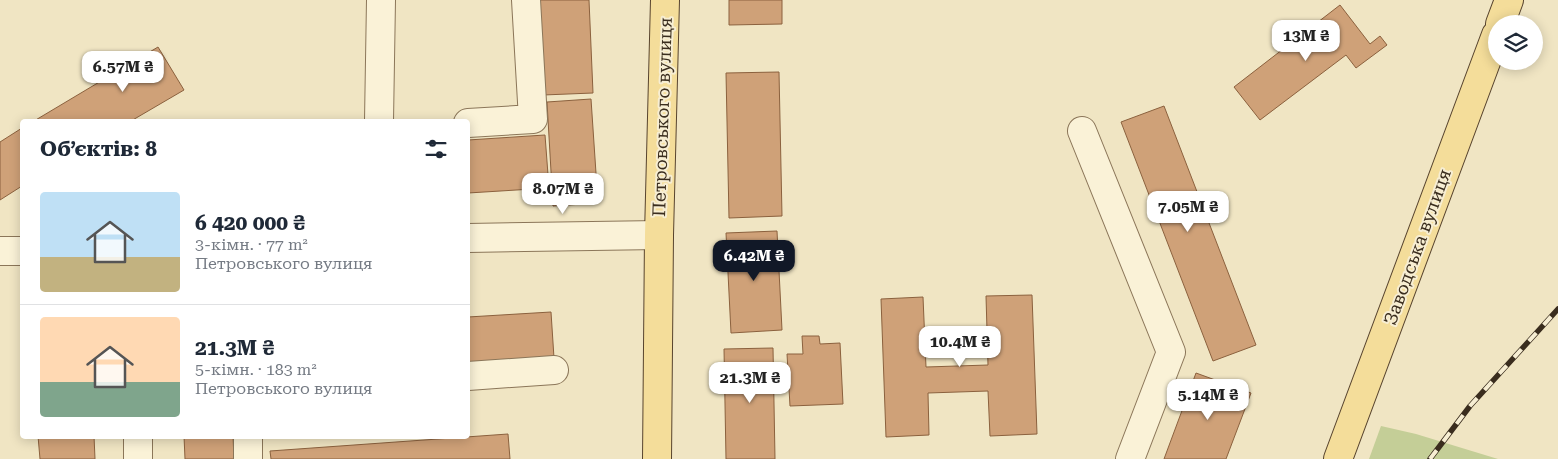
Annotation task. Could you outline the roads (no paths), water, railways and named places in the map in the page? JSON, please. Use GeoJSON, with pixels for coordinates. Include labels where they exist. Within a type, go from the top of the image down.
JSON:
{"type":"FeatureCollection","features":[{"type":"Feature","properties":{"kind":"main road","name":"Петровського вулиця"},"geometry":{"type":"LineString","coordinates":[[657,459],[659,235],[665,0]]}},
{"type":"Feature","properties":{"kind":"main road"},"geometry":{"type":"LineString","coordinates":[[1503,15],[1509,0]]}},
{"type":"Feature","properties":{"kind":"main road","name":"Заводська вулиця"},"geometry":{"type":"LineString","coordinates":[[1338,459],[1488,56]]}},
{"type":"Feature","properties":{"kind":"street"},"geometry":{"type":"LineString","coordinates":[[379,119],[381,0]]}},
{"type":"Feature","properties":{"kind":"street"},"geometry":{"type":"LineString","coordinates":[[470,123],[533,119],[526,0]]}},
{"type":"Feature","properties":{"kind":"street"},"geometry":{"type":"LineString","coordinates":[[1082,131],[1171,352],[1130,459]]}},
{"type":"Feature","properties":{"kind":"street","name":"Петровського вулиця"},"geometry":{"type":"LineString","coordinates":[[470,238],[659,235]]}},
{"type":"Feature","properties":{"kind":"street"},"geometry":{"type":"LineString","coordinates":[[0,251],[20,251]]}},
{"type":"Feature","properties":{"kind":"street"},"geometry":{"type":"LineString","coordinates":[[470,376],[554,370]]}},
{"type":"Feature","properties":{"kind":"street"},"geometry":{"type":"LineString","coordinates":[[138,439],[138,459]]}},
{"type":"Feature","properties":{"kind":"street"},"geometry":{"type":"LineString","coordinates":[[248,439],[248,459]]}},
{"type":"Feature","properties":{"kind":"railway"},"geometry":{"type":"LineString","coordinates":[[1430,459],[1470,406],[1558,309]]}}]}
